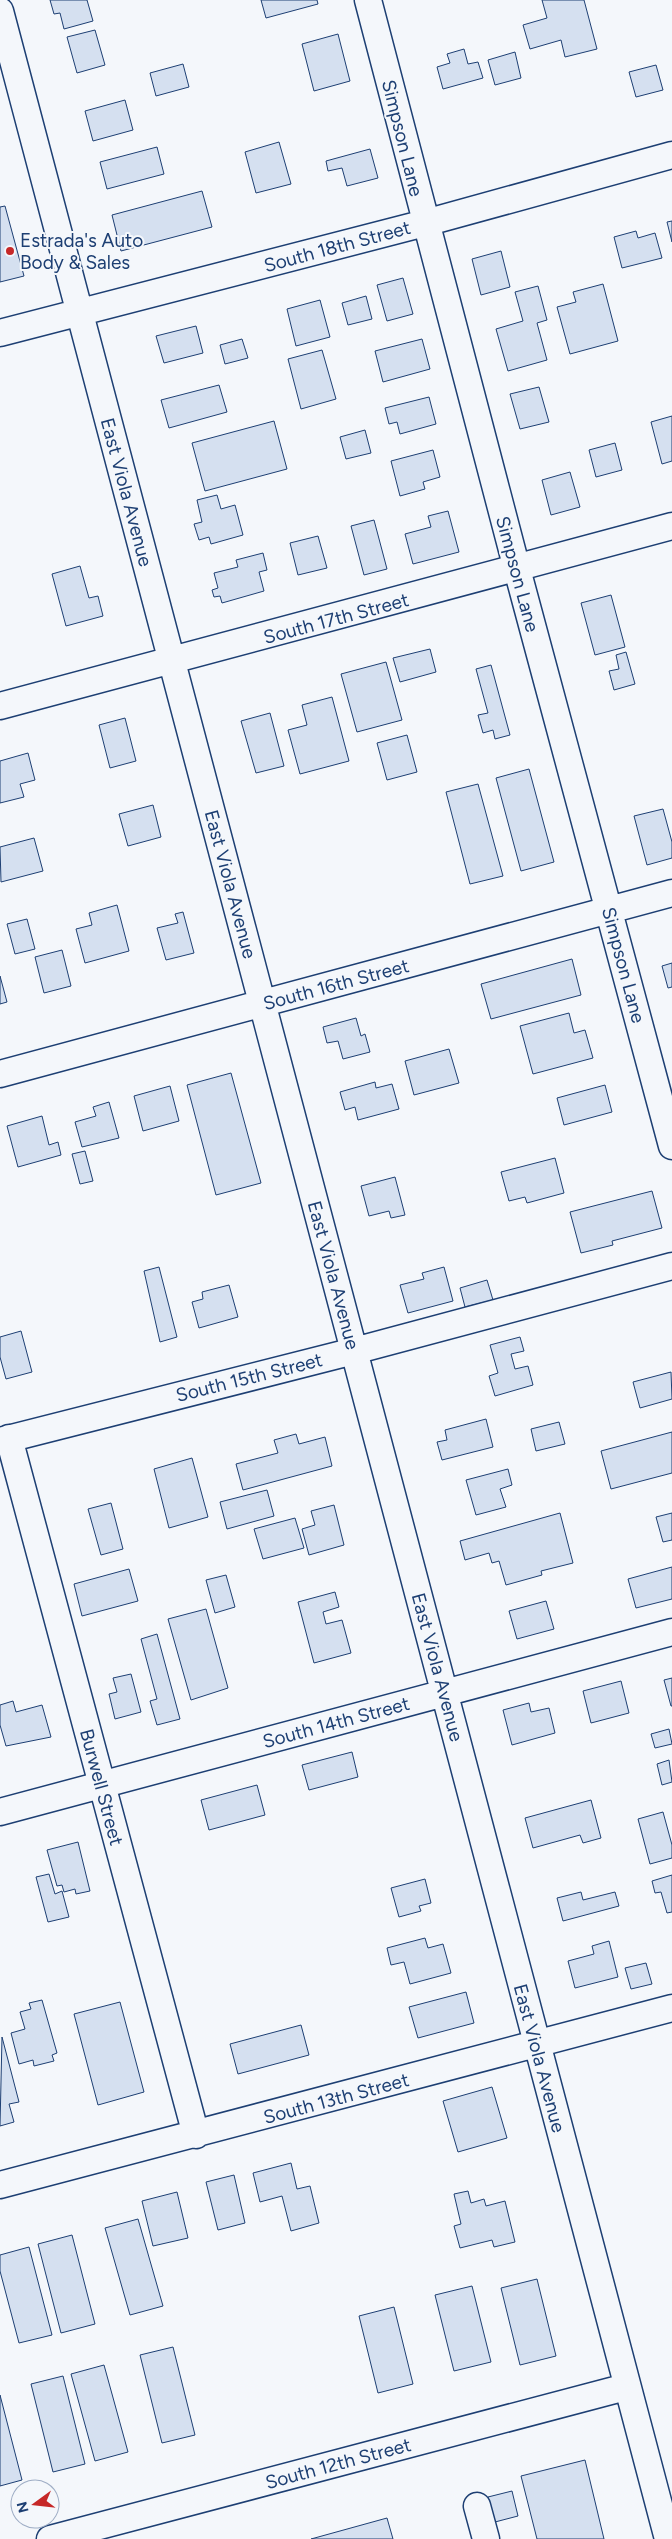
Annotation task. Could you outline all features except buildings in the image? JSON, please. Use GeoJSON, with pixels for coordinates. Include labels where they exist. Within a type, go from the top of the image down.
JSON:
{"type":"FeatureCollection","features":[{"type":"Feature","properties":{"kind":"street","name":"Simpson Lane"},"geometry":{"type":"LineString","coordinates":[[368,0],[425,223],[672,1146]]}},
{"type":"Feature","properties":{"kind":"street","name":"East Viola Avenue"},"geometry":{"type":"LineString","coordinates":[[0,11],[445,1693],[626,2387],[668,2539]]}},
{"type":"Feature","properties":{"kind":"street","name":"South 18th Street"},"geometry":{"type":"LineString","coordinates":[[0,333],[425,223],[672,155]]}},
{"type":"Feature","properties":{"kind":"street","name":"South 17th Street"},"geometry":{"type":"LineString","coordinates":[[0,706],[171,662],[672,526]]}},
{"type":"Feature","properties":{"kind":"street","name":"South 16th Street"},"geometry":{"type":"LineString","coordinates":[[0,1074],[672,893]]}},
{"type":"Feature","properties":{"kind":"street","name":"South 15th Street"},"geometry":{"type":"LineString","coordinates":[[5,1440],[354,1351],[672,1266]]}},
{"type":"Feature","properties":{"kind":"street","name":"Burwell Street"},"geometry":{"type":"LineString","coordinates":[[5,1440],[102,1785],[196,2135]]}},
{"type":"Feature","properties":{"kind":"street","name":"South 14th Street"},"geometry":{"type":"LineString","coordinates":[[0,1812],[672,1632]]}},
{"type":"Feature","properties":{"kind":"street","name":"South 13th Street"},"geometry":{"type":"LineString","coordinates":[[0,2185],[196,2135],[672,2008]]}},
{"type":"Feature","properties":{"kind":"street","name":"South 12th Street"},"geometry":{"type":"LineString","coordinates":[[62,2538],[626,2387]]}},
{"type":"Feature","properties":{"kind":"street"},"geometry":{"type":"LineString","coordinates":[[477,2506],[486,2539]]}},
{"type":"Feature","properties":{"kind":"place","name":"Estrada's Auto Body & Sales"},"geometry":{"type":"Point","coordinates":[10,251]}}]}
